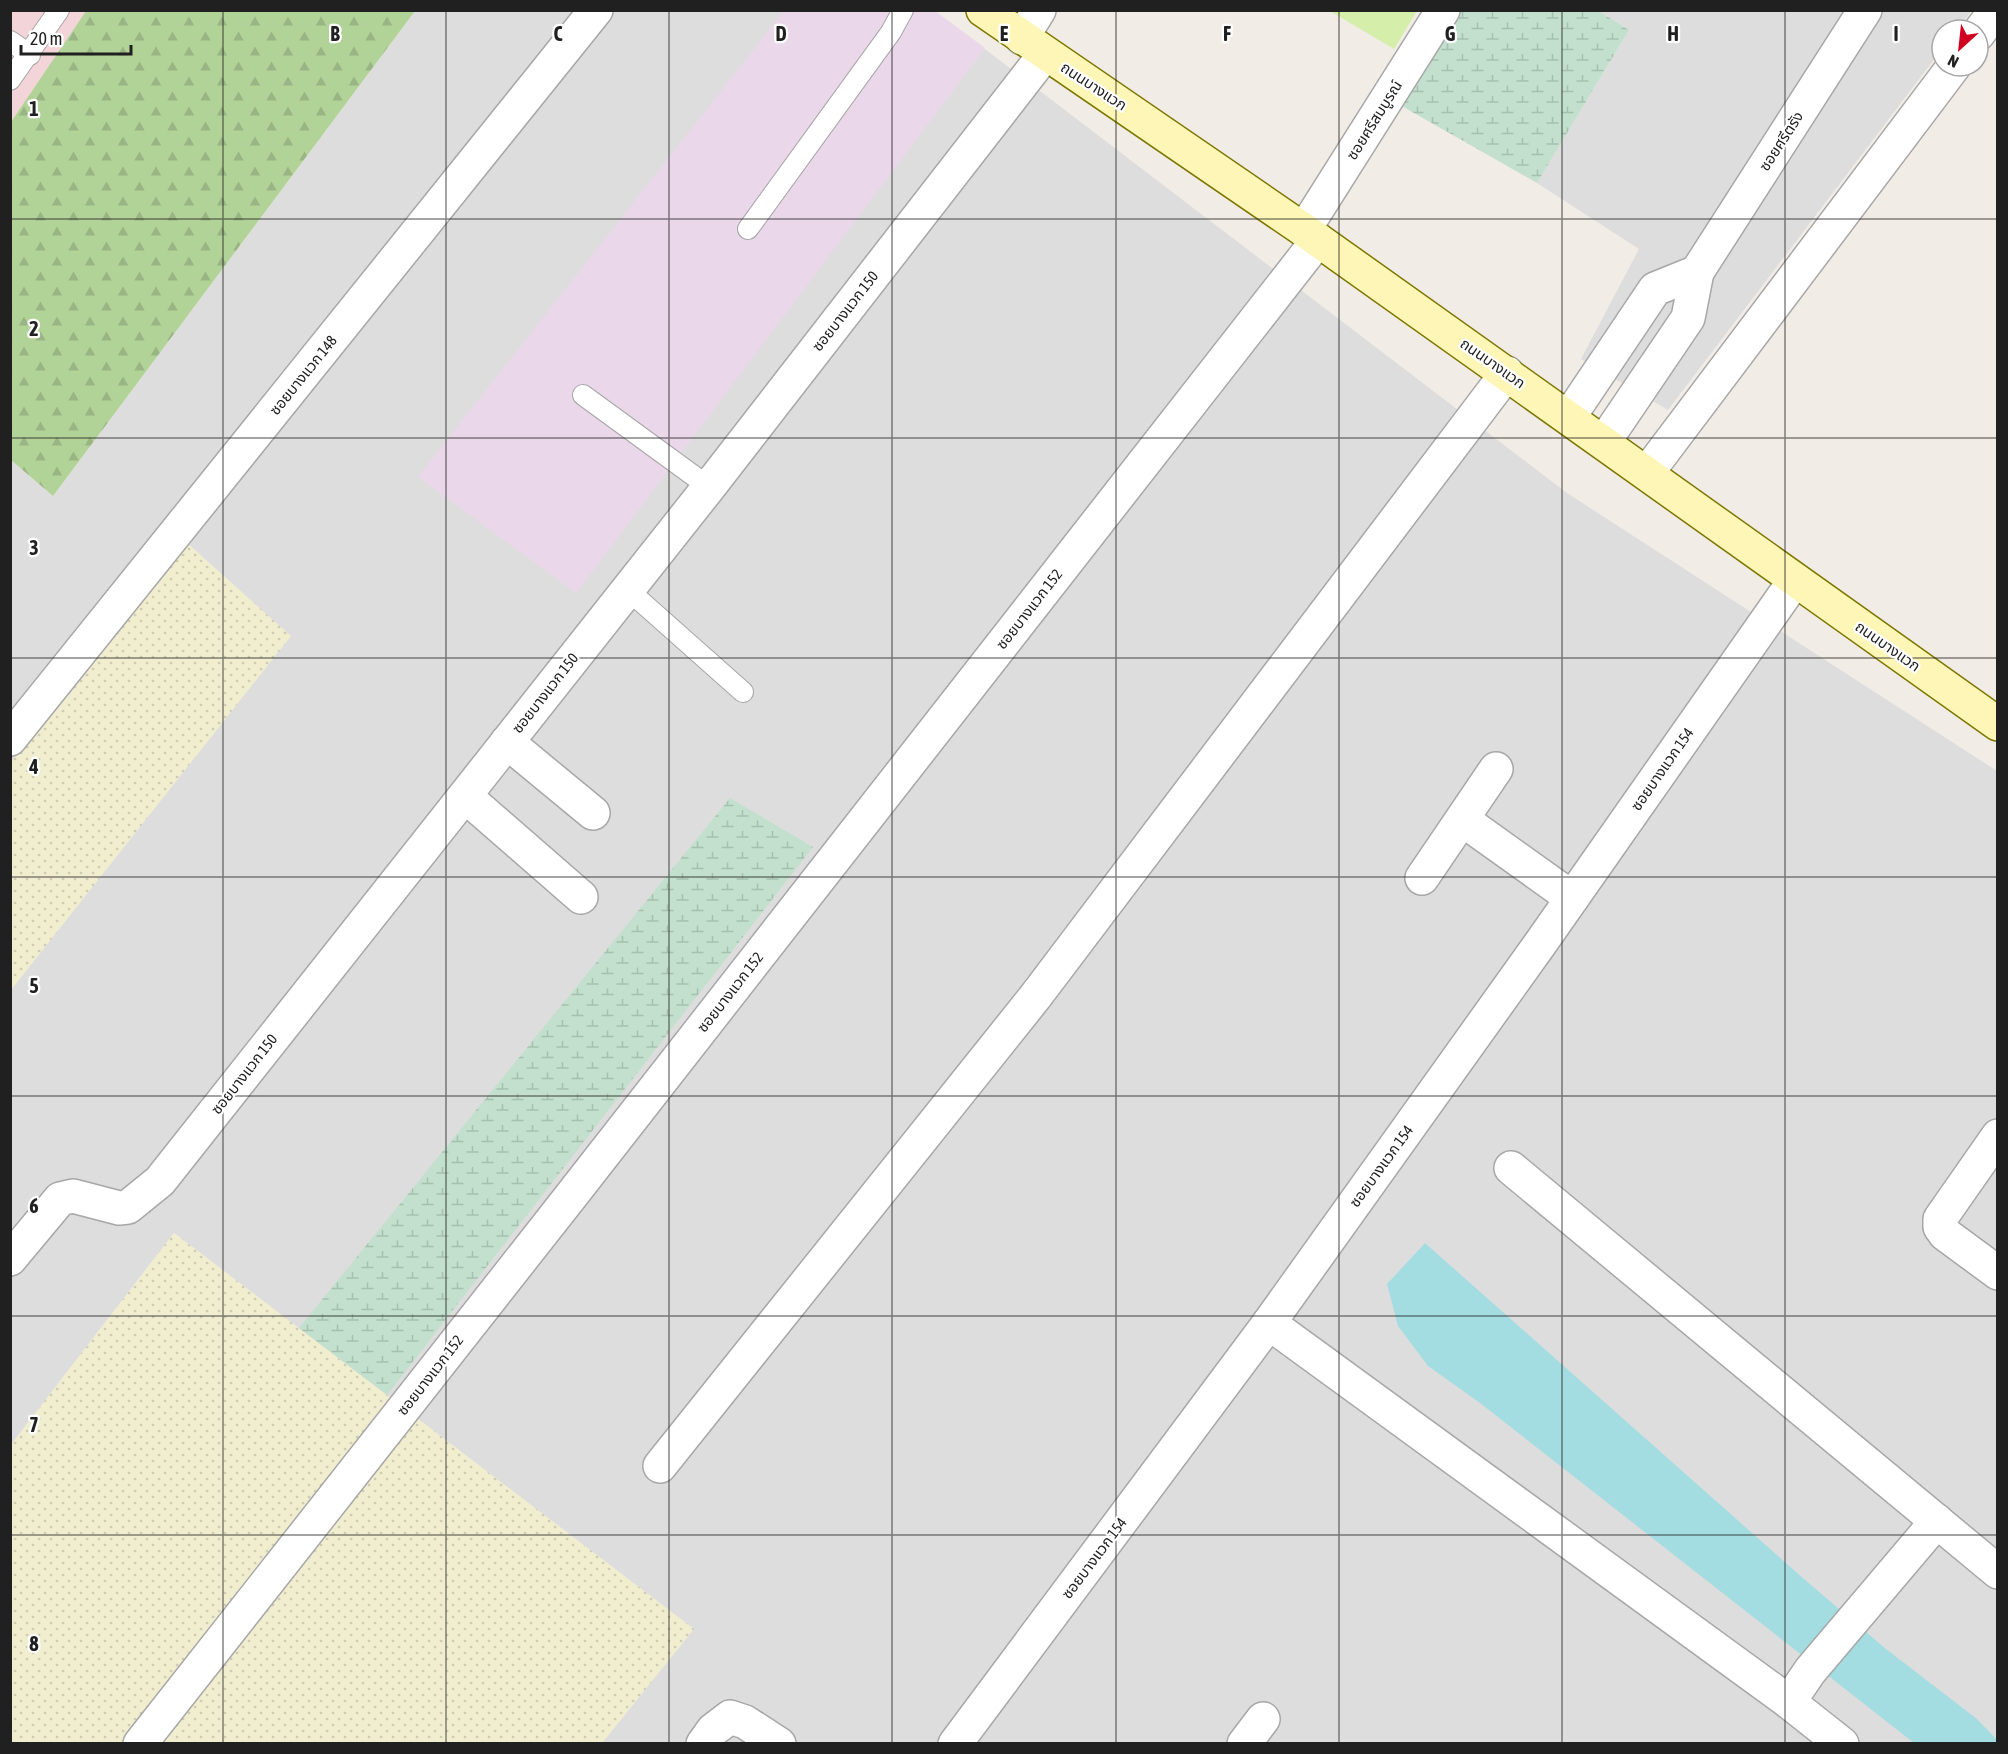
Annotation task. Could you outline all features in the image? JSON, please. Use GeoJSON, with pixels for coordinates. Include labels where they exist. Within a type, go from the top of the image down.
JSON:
{"type":"FeatureCollection","features":[{"type":"Feature","properties":{"kind":"main road","name":"ถนนบางแวก"},"geometry":{"type":"LineString","coordinates":[[983,10],[1311,235],[1998,724]]}},
{"type":"Feature","properties":{"kind":"street","name":"ซอยบางแวก 148"},"geometry":{"type":"LineString","coordinates":[[10,739],[596,10]]}},
{"type":"Feature","properties":{"kind":"street","name":"ซอยบางแวก 150"},"geometry":{"type":"LineString","coordinates":[[10,1259],[60,1199],[72,1196],[119,1208],[128,1207],[160,1181],[708,487],[1033,46],[1039,10]]}},
{"type":"Feature","properties":{"kind":"street","name":"ซอยศรีสมบูรณ์"},"geometry":{"type":"LineString","coordinates":[[1311,235],[1443,10]]}},
{"type":"Feature","properties":{"kind":"street","name":"ซอยศรีตรัง"},"geometry":{"type":"LineString","coordinates":[[1604,442],[1688,318],[1697,272],[1865,10]]}},
{"type":"Feature","properties":{"kind":"street"},"geometry":{"type":"LineString","coordinates":[[1647,473],[1945,78]]}},
{"type":"Feature","properties":{"kind":"street","name":"ซอยบางแวก 152"},"geometry":{"type":"LineString","coordinates":[[141,1743],[578,1187],[1311,235]]}},
{"type":"Feature","properties":{"kind":"street"},"geometry":{"type":"LineString","coordinates":[[1569,417],[1655,289],[1697,272]]}},
{"type":"Feature","properties":{"kind":"street"},"geometry":{"type":"LineString","coordinates":[[660,1466],[1035,997],[1507,373]]}},
{"type":"Feature","properties":{"kind":"street","name":"ซอยบางแวก 154"},"geometry":{"type":"LineString","coordinates":[[955,1743],[1269,1323],[1795,580]]}},
{"type":"Feature","properties":{"kind":"street"},"geometry":{"type":"LineString","coordinates":[[507,742],[593,813]]}},
{"type":"Feature","properties":{"kind":"street"},"geometry":{"type":"LineString","coordinates":[[1422,879],[1496,769]]}},
{"type":"Feature","properties":{"kind":"street"},"geometry":{"type":"LineString","coordinates":[[465,796],[581,897]]}},
{"type":"Feature","properties":{"kind":"street"},"geometry":{"type":"LineString","coordinates":[[1462,820],[1572,898]]}},
{"type":"Feature","properties":{"kind":"street"},"geometry":{"type":"LineString","coordinates":[[1998,1136],[1940,1219],[1940,1227],[1944,1234],[1998,1273]]}},
{"type":"Feature","properties":{"kind":"street"},"geometry":{"type":"LineString","coordinates":[[1511,1168],[1998,1572]]}},
{"type":"Feature","properties":{"kind":"street"},"geometry":{"type":"LineString","coordinates":[[1269,1323],[1842,1743]]}},
{"type":"Feature","properties":{"kind":"street"},"geometry":{"type":"LineString","coordinates":[[1789,1702],[1810,1671],[1937,1521]]}},
{"type":"Feature","properties":{"kind":"street"},"geometry":{"type":"LineString","coordinates":[[703,1743],[730,1717],[745,1722],[778,1743]]}},
{"type":"Feature","properties":{"kind":"lane"},"geometry":{"type":"LineString","coordinates":[[10,80],[30,55],[59,10]]}},
{"type":"Feature","properties":{"kind":"lane"},"geometry":{"type":"LineString","coordinates":[[748,230],[891,32],[903,10]]}},
{"type":"Feature","properties":{"kind":"lane"},"geometry":{"type":"LineString","coordinates":[[10,41],[30,55]]}},
{"type":"Feature","properties":{"kind":"lane"},"geometry":{"type":"LineString","coordinates":[[583,395],[708,487]]}},
{"type":"Feature","properties":{"kind":"lane"},"geometry":{"type":"LineString","coordinates":[[627,589],[743,692]]}},
{"type":"Feature","properties":{"kind":"shaded area"},"geometry":{"type":"Polygon","coordinates":[[[11,11],[86,11],[11,122],[11,11]]]}},
{"type":"Feature","properties":{"kind":"shaded area"},"geometry":{"type":"Polygon","coordinates":[[[415,11],[935,11],[1567,493],[1997,771],[1997,1743],[602,1743],[693,1629],[174,1233],[11,1445],[11,460],[53,496],[415,11]]]}},
{"type":"Feature","properties":{"kind":"shaded area"},"geometry":{"type":"Polygon","coordinates":[[[784,11],[935,11],[985,48],[576,593],[418,477],[784,11]]]}},
{"type":"Feature","properties":{"kind":"shaded area"},"geometry":{"type":"Polygon","coordinates":[[[1599,11],[1971,11],[1966,18],[1930,18],[1930,65],[1668,410],[1581,359],[1639,249],[1537,183],[1629,30],[1599,11]]]}},
{"type":"Feature","properties":{"kind":"shaded area"},"geometry":{"type":"Polygon","coordinates":[[[186,542],[291,636],[11,990],[11,762],[186,542]]]}},
{"type":"Feature","properties":{"kind":"shaded area"},"geometry":{"type":"Polygon","coordinates":[[[174,1233],[694,1629],[602,1743],[11,1743],[10,1446],[174,1233]]]}},
{"type":"Feature","properties":{"kind":"green space"},"geometry":{"type":"Polygon","coordinates":[[[86,11],[415,11],[53,496],[11,460],[11,122],[86,11]]]}},
{"type":"Feature","properties":{"kind":"green space"},"geometry":{"type":"Polygon","coordinates":[[[1330,11],[1417,11],[1394,49],[1330,11]]]}},
{"type":"Feature","properties":{"kind":"green space"},"geometry":{"type":"Polygon","coordinates":[[[1461,11],[1599,11],[1629,30],[1537,183],[1400,105],[1461,11]]]}},
{"type":"Feature","properties":{"kind":"green space"},"geometry":{"type":"Polygon","coordinates":[[[730,798],[813,847],[387,1395],[299,1328],[730,798]]]}},
{"type":"Feature","properties":{"kind":"water"},"geometry":{"type":"Polygon","coordinates":[[[1425,1243],[1804,1579],[1886,1649],[1977,1719],[1997,1740],[1997,1743],[1914,1743],[1480,1403],[1428,1366],[1398,1326],[1387,1284],[1425,1243]]]}}]}
